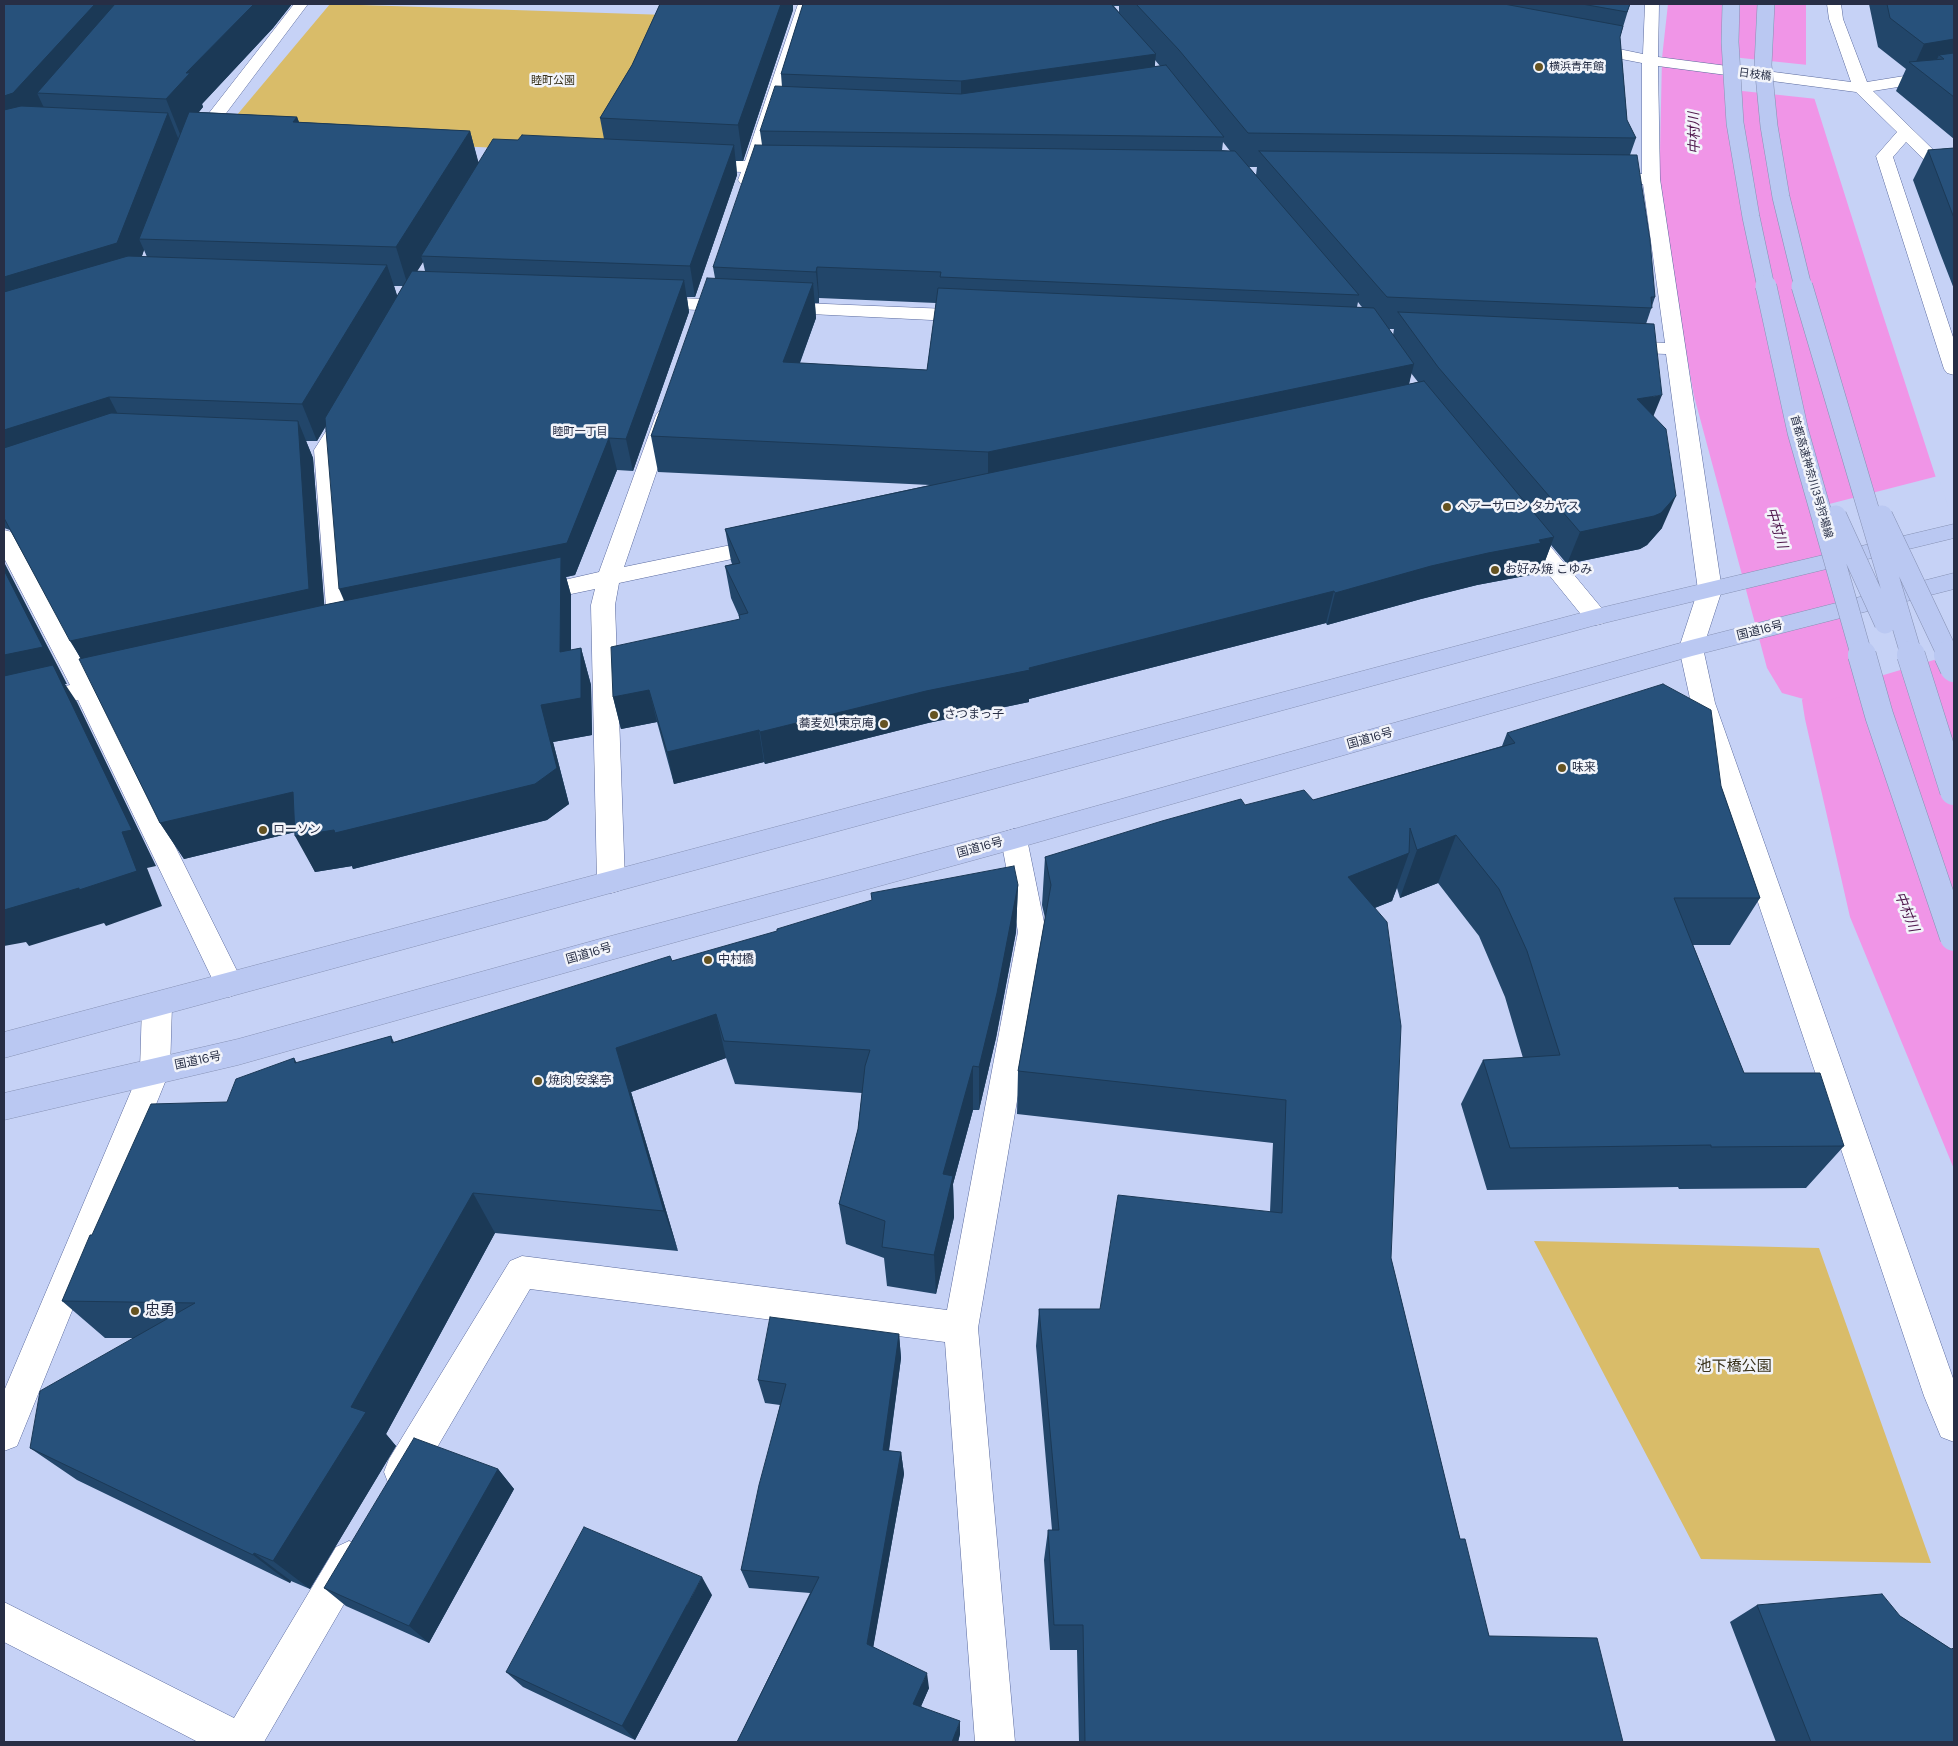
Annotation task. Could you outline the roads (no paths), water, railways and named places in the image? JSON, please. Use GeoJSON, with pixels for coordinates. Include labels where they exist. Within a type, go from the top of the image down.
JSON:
{"type":"FeatureCollection","features":[{"type":"Feature","properties":{"kind":"highway","name":"首都高速神奈川3号狩場線"},"geometry":{"type":"LineString","coordinates":[[1731,4],[1730,42],[1735,123],[1751,217],[1798,432],[1880,714],[1954,937]]}},
{"type":"Feature","properties":{"kind":"highway"},"geometry":{"type":"LineString","coordinates":[[1766,4],[1763,66],[1769,126],[1781,197],[1807,306],[1886,578],[1954,791]]}},
{"type":"Feature","properties":{"kind":"highway"},"geometry":{"type":"LineString","coordinates":[[1798,432],[1954,771]]}},
{"type":"Feature","properties":{"kind":"highway"},"geometry":{"type":"LineString","coordinates":[[1845,437],[1954,668]]}},
{"type":"Feature","properties":{"kind":"highway"},"geometry":{"type":"LineString","coordinates":[[4,1045],[1596,617],[1954,531]]}},
{"type":"Feature","properties":{"kind":"highway","name":"国道16号"},"geometry":{"type":"LineString","coordinates":[[4,1107],[238,1052],[607,949],[1014,839],[1691,648],[1954,582]]}},
{"type":"Feature","properties":{"kind":"street"},"geometry":{"type":"LineString","coordinates":[[188,160],[195,142],[301,4]]}},
{"type":"Feature","properties":{"kind":"street"},"geometry":{"type":"LineString","coordinates":[[742,195],[752,168],[781,110],[808,4],[785,4]]}},
{"type":"Feature","properties":{"kind":"street"},"geometry":{"type":"LineString","coordinates":[[1652,4],[1650,60],[1651,180],[1710,590],[1691,648],[1703,703],[1942,1396],[1954,1424]]}},
{"type":"Feature","properties":{"kind":"street"},"geometry":{"type":"LineString","coordinates":[[1834,4],[1836,19],[1861,88],[1954,179]]}},
{"type":"Feature","properties":{"kind":"street","name":"日枝橋"},"geometry":{"type":"LineString","coordinates":[[1572,45],[1674,64],[1861,88],[1954,73]]}},
{"type":"Feature","properties":{"kind":"street"},"geometry":{"type":"LineString","coordinates":[[1906,132],[1884,156],[1954,369]]}},
{"type":"Feature","properties":{"kind":"street"},"geometry":{"type":"LineString","coordinates":[[175,141],[214,143]]}},
{"type":"Feature","properties":{"kind":"street"},"geometry":{"type":"LineString","coordinates":[[683,165],[801,168]]}},
{"type":"Feature","properties":{"kind":"street"},"geometry":{"type":"LineString","coordinates":[[1582,178],[1651,180]]}},
{"type":"Feature","properties":{"kind":"street"},"geometry":{"type":"LineString","coordinates":[[636,302],[987,317]]}},
{"type":"Feature","properties":{"kind":"street"},"geometry":{"type":"LineString","coordinates":[[1597,345],[1675,349]]}},
{"type":"Feature","properties":{"kind":"street"},"geometry":{"type":"LineString","coordinates":[[340,633],[316,449],[355,398]]}},
{"type":"Feature","properties":{"kind":"street"},"geometry":{"type":"LineString","coordinates":[[611,882],[603,605],[609,578],[672,399]]}},
{"type":"Feature","properties":{"kind":"street"},"geometry":{"type":"LineString","coordinates":[[1513,516],[1596,617]]}},
{"type":"Feature","properties":{"kind":"street"},"geometry":{"type":"LineString","coordinates":[[4,537],[85,690],[229,985]]}},
{"type":"Feature","properties":{"kind":"street"},"geometry":{"type":"LineString","coordinates":[[513,598],[785,541]]}},
{"type":"Feature","properties":{"kind":"street"},"geometry":{"type":"LineString","coordinates":[[4,708],[151,675]]}},
{"type":"Feature","properties":{"kind":"street"},"geometry":{"type":"LineString","coordinates":[[995,1742],[961,1328],[1032,932],[1014,839]]}},
{"type":"Feature","properties":{"kind":"street"},"geometry":{"type":"LineString","coordinates":[[4,1433],[155,1070],[157,1005]]}},
{"type":"Feature","properties":{"kind":"street"},"geometry":{"type":"LineString","coordinates":[[385,1501],[522,1272],[961,1328]]}},
{"type":"Feature","properties":{"kind":"street"},"geometry":{"type":"LineString","coordinates":[[4,1621],[241,1742],[364,1535]]}},
{"type":"Feature","properties":{"kind":"water"},"geometry":{"type":"Polygon","coordinates":[[[1701,4],[1806,4],[1806,72],[1954,533],[1954,1169],[1850,917],[1805,719],[1710,125],[1701,4]]]}},
{"type":"Feature","properties":{"kind":"waterway","name":"中村川"},"geometry":{"type":"LineString","coordinates":[[1699,4],[1694,58],[1696,200],[1737,396],[1818,668]]}},
{"type":"Feature","properties":{"kind":"place","name":"横浜青年館"},"geometry":{"type":"Point","coordinates":[1539,67]}},
{"type":"Feature","properties":{"kind":"place","name":"ヘアーサロン タカヤス"},"geometry":{"type":"Point","coordinates":[1447,507]}},
{"type":"Feature","properties":{"kind":"place","name":"お好み焼 こゆみ"},"geometry":{"type":"Point","coordinates":[1495,570]}},
{"type":"Feature","properties":{"kind":"place","name":"さつまっ子"},"geometry":{"type":"Point","coordinates":[934,715]}},
{"type":"Feature","properties":{"kind":"place","name":"蕎麦処 東京庵"},"geometry":{"type":"Point","coordinates":[884,724]}},
{"type":"Feature","properties":{"kind":"place","name":"味来"},"geometry":{"type":"Point","coordinates":[1562,768]}},
{"type":"Feature","properties":{"kind":"place","name":"ローソン"},"geometry":{"type":"Point","coordinates":[263,830]}},
{"type":"Feature","properties":{"kind":"place","name":"中村橋"},"geometry":{"type":"Point","coordinates":[708,960]}},
{"type":"Feature","properties":{"kind":"place","name":"焼肉 安楽亭"},"geometry":{"type":"Point","coordinates":[538,1081]}},
{"type":"Feature","properties":{"kind":"place","name":"忠勇"},"geometry":{"type":"Point","coordinates":[135,1311]}},
{"type":"Feature","properties":{"kind":"district","name":"睦町一丁目"},"geometry":{"type":"Point","coordinates":[580,432]}},
{"type":"Feature","properties":{"kind":"park label","name":"睦町公園"},"geometry":{"type":"Point","coordinates":[553,81]}},
{"type":"Feature","properties":{"kind":"park label","name":"池下橋公園"},"geometry":{"type":"Point","coordinates":[1734,1367]}}]}
